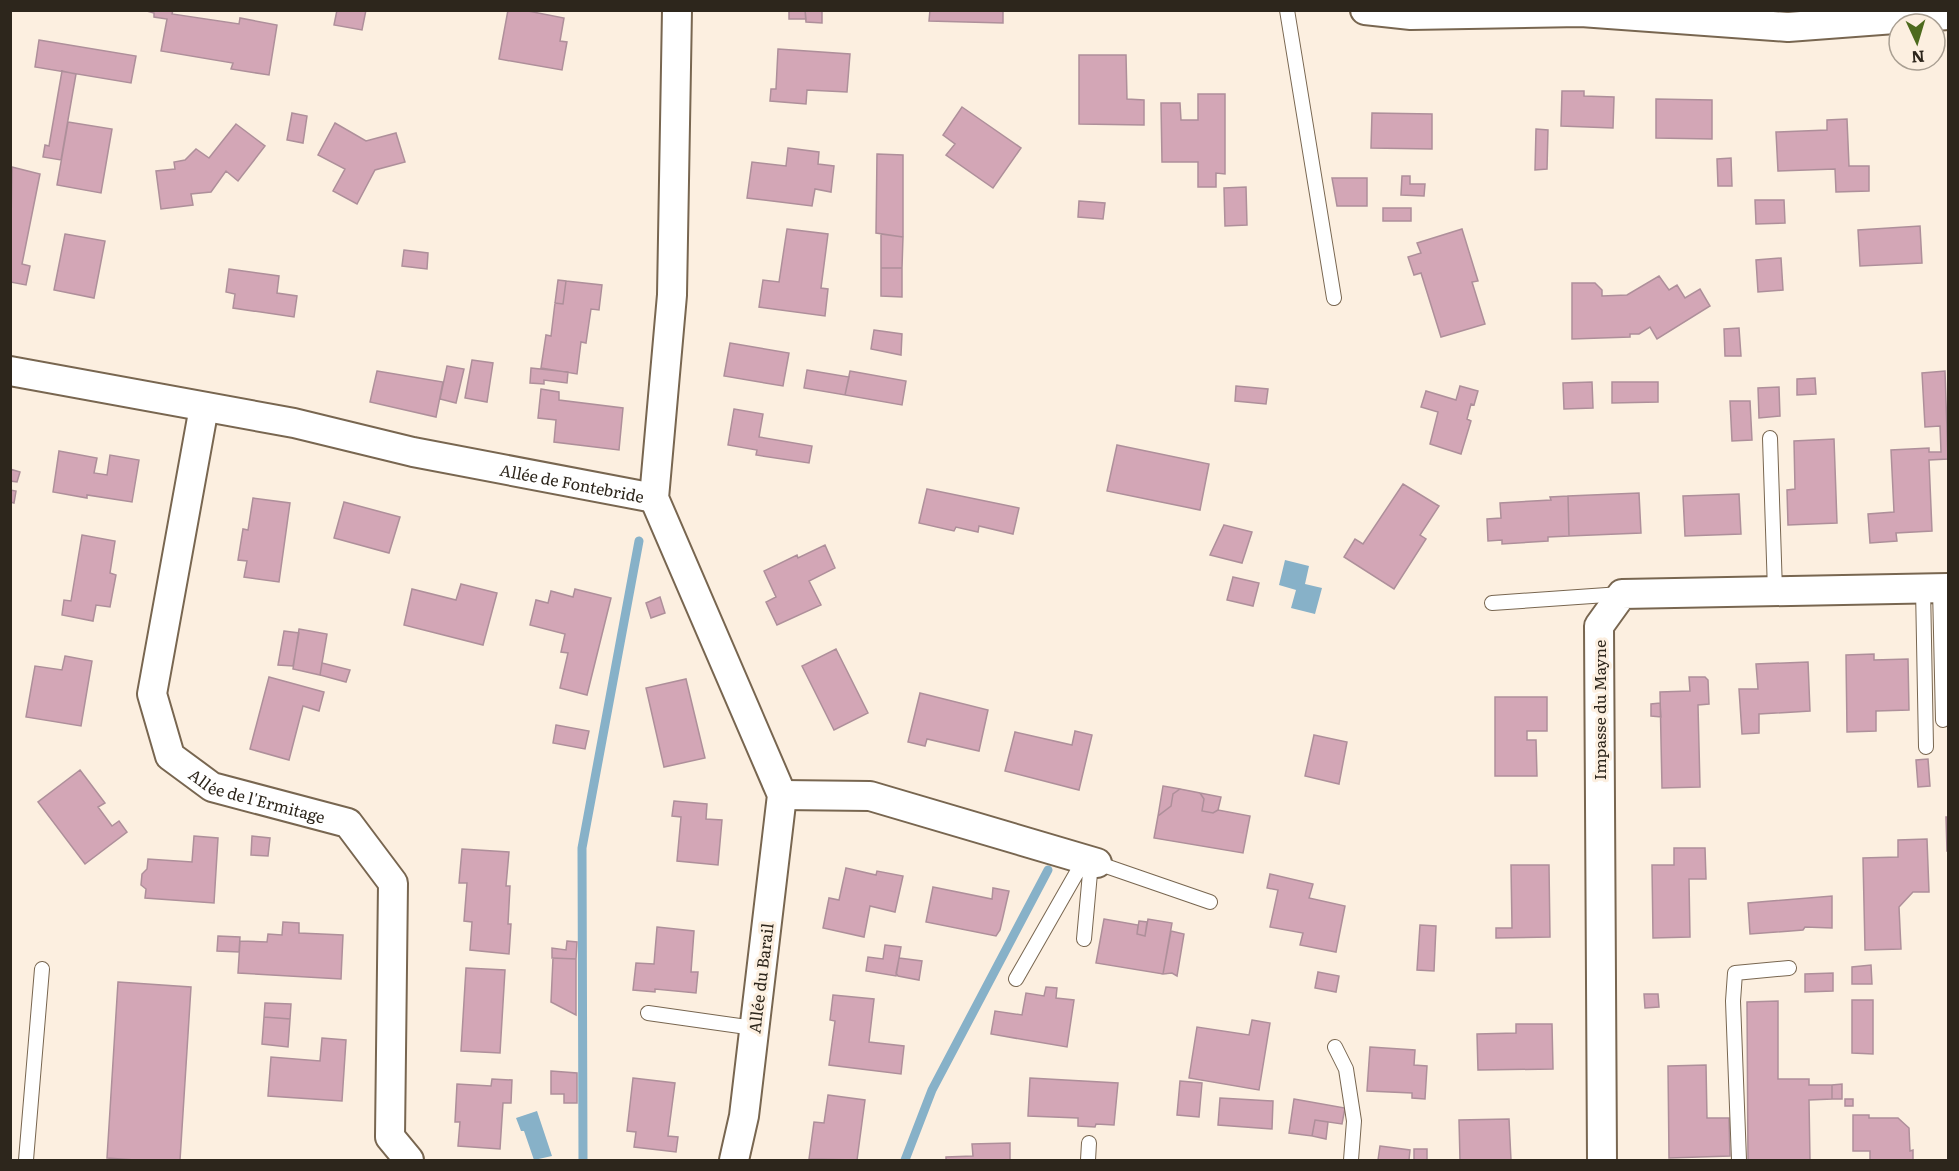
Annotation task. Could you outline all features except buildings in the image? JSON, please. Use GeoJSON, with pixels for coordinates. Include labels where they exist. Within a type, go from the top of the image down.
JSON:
{"type":"FeatureCollection","features":[{"type":"Feature","properties":{"kind":"street","name":"Allée de Fontebride"},"geometry":{"type":"LineString","coordinates":[[10,371],[294,423],[413,452],[654,498],[672,295],[677,10]]}},
{"type":"Feature","properties":{"kind":"street"},"geometry":{"type":"LineString","coordinates":[[1365,10],[1411,15],[1581,12],[1788,27],[1948,15]]}},
{"type":"Feature","properties":{"kind":"street","name":"Allée de l'Ermitage"},"geometry":{"type":"LineString","coordinates":[[204,407],[152,694],[170,756],[212,787],[348,823],[393,883],[390,1137],[409,1161]]}},
{"type":"Feature","properties":{"kind":"street"},"geometry":{"type":"LineString","coordinates":[[654,498],[782,795],[870,796],[1084,860]]}},
{"type":"Feature","properties":{"kind":"street"},"geometry":{"type":"LineString","coordinates":[[1622,594],[1937,588]]}},
{"type":"Feature","properties":{"kind":"street","name":"Impasse du Mayne"},"geometry":{"type":"LineString","coordinates":[[1602,1160],[1599,627],[1622,594]]}},
{"type":"Feature","properties":{"kind":"street","name":"Allée du Barail"},"geometry":{"type":"LineString","coordinates":[[735,1161],[744,1116],[782,795]]}},
{"type":"Feature","properties":{"kind":"lane"},"geometry":{"type":"LineString","coordinates":[[1287,10],[1334,298]]}},
{"type":"Feature","properties":{"kind":"lane"},"geometry":{"type":"LineString","coordinates":[[1770,438],[1775,591]]}},
{"type":"Feature","properties":{"kind":"lane"},"geometry":{"type":"LineString","coordinates":[[1937,588],[1943,720]]}},
{"type":"Feature","properties":{"kind":"lane"},"geometry":{"type":"LineString","coordinates":[[1926,747],[1937,588]]}},
{"type":"Feature","properties":{"kind":"lane"},"geometry":{"type":"LineString","coordinates":[[1492,603],[1622,594]]}},
{"type":"Feature","properties":{"kind":"lane"},"geometry":{"type":"LineString","coordinates":[[1084,860],[1210,902]]}},
{"type":"Feature","properties":{"kind":"lane"},"geometry":{"type":"LineString","coordinates":[[1084,860],[1084,939]]}},
{"type":"Feature","properties":{"kind":"lane"},"geometry":{"type":"LineString","coordinates":[[1016,979],[1084,860]]}},
{"type":"Feature","properties":{"kind":"lane"},"geometry":{"type":"LineString","coordinates":[[1739,1161],[1733,1001],[1735,974],[1789,968]]}},
{"type":"Feature","properties":{"kind":"lane"},"geometry":{"type":"LineString","coordinates":[[26,1161],[42,969]]}},
{"type":"Feature","properties":{"kind":"lane"},"geometry":{"type":"LineString","coordinates":[[648,1013],[754,1028]]}},
{"type":"Feature","properties":{"kind":"lane"},"geometry":{"type":"LineString","coordinates":[[1335,1047],[1346,1069],[1354,1121],[1351,1161]]}},
{"type":"Feature","properties":{"kind":"lane"},"geometry":{"type":"LineString","coordinates":[[1088,1161],[1089,1143]]}},
{"type":"Feature","properties":{"kind":"water"},"geometry":{"type":"Polygon","coordinates":[[[1285,560],[1309,566],[1305,584],[1322,588],[1315,614],[1291,608],[1296,590],[1279,585],[1285,560]]]}},
{"type":"Feature","properties":{"kind":"water"},"geometry":{"type":"Polygon","coordinates":[[[537,1111],[552,1156],[534,1160],[524,1131],[521,1131],[516,1118],[537,1111]]]}},
{"type":"Feature","properties":{"kind":"waterway"},"geometry":{"type":"LineString","coordinates":[[583,1160],[582,848],[639,541]]}},
{"type":"Feature","properties":{"kind":"waterway"},"geometry":{"type":"LineString","coordinates":[[905,1160],[932,1090],[1048,870]]}}]}
